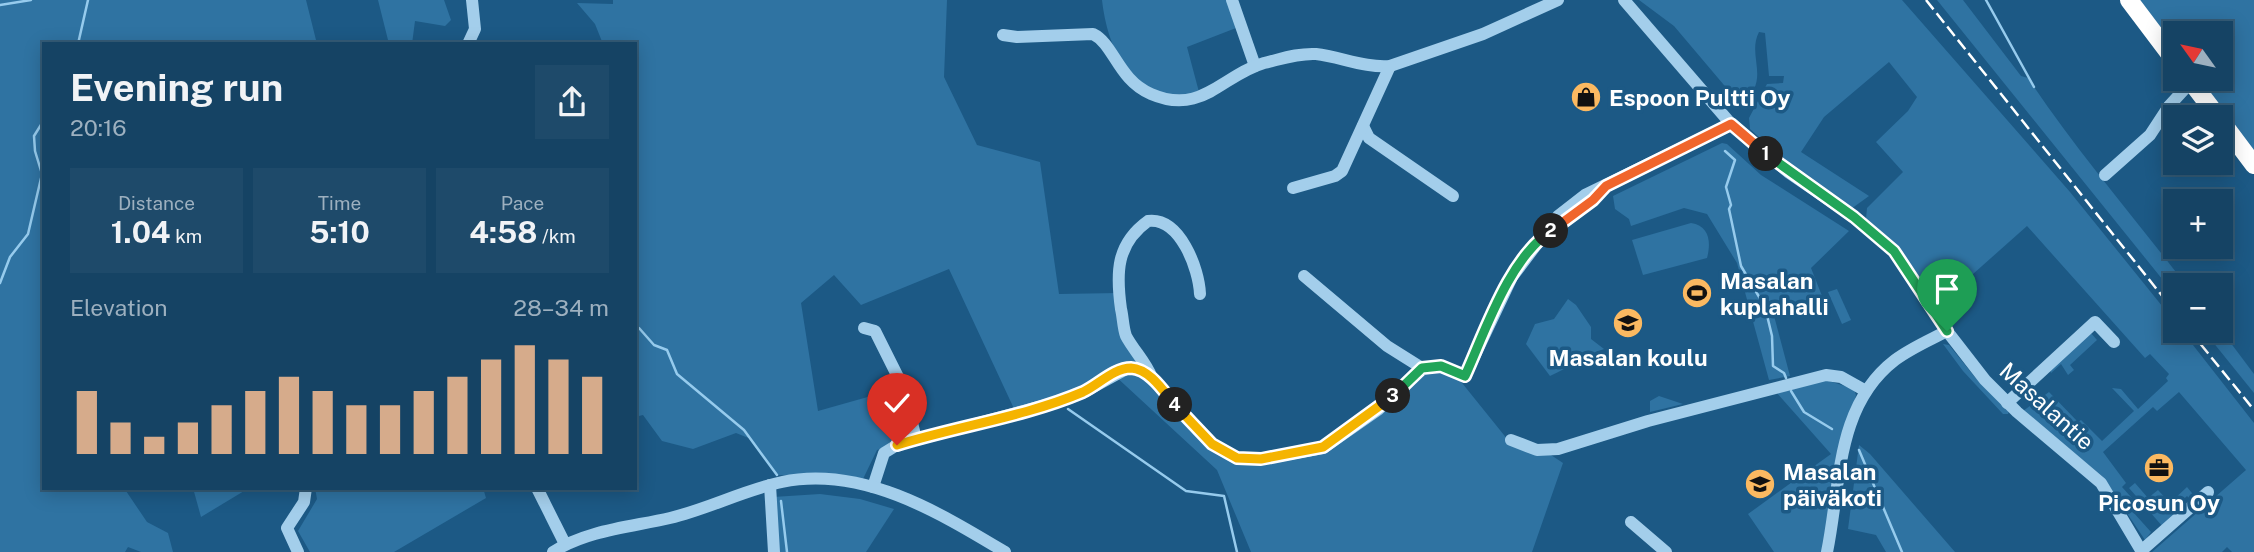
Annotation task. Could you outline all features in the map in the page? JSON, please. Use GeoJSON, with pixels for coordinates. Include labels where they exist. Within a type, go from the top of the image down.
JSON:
{"type":"FeatureCollection","features":[{"type":"Feature","properties":{"kind":"highway"},"geometry":{"type":"LineString","coordinates":[[2129,0],[2163,45]]}},
{"type":"Feature","properties":{"kind":"highway"},"geometry":{"type":"LineString","coordinates":[[2198,91],[2208,105]]}},
{"type":"Feature","properties":{"kind":"highway"},"geometry":{"type":"LineString","coordinates":[[2233,137],[2254,165]]}},
{"type":"Feature","properties":{"kind":"street"},"geometry":{"type":"LineString","coordinates":[[469,42],[475,29],[472,0]]}},
{"type":"Feature","properties":{"kind":"street"},"geometry":{"type":"LineString","coordinates":[[1232,0],[1255,66]]}},
{"type":"Feature","properties":{"kind":"street"},"geometry":{"type":"LineString","coordinates":[[1003,35],[1017,37],[1084,32],[1101,38],[1119,68],[1132,82],[1152,94],[1184,100],[1197,98],[1255,66],[1291,56],[1314,54],[1377,67],[1390,66],[1483,34],[1558,0]]}},
{"type":"Feature","properties":{"kind":"street","name":"Masalantie"},"geometry":{"type":"LineString","coordinates":[[1624,0],[1731,124],[1788,172],[1881,238],[1903,262],[1947,331],[2007,403],[2101,483],[2142,551]]}},
{"type":"Feature","properties":{"kind":"street"},"geometry":{"type":"LineString","coordinates":[[1293,188],[1335,176],[1342,171],[1390,66]]}},
{"type":"Feature","properties":{"kind":"street"},"geometry":{"type":"LineString","coordinates":[[2105,175],[2150,135],[2180,91]]}},
{"type":"Feature","properties":{"kind":"street"},"geometry":{"type":"LineString","coordinates":[[873,487],[884,453],[916,439],[1057,402],[1086,391],[1128,368],[1140,369],[1212,444],[1237,458],[1261,459],[1323,447],[1379,409],[1422,368],[1441,366],[1465,376],[1502,295],[1542,236],[1569,206],[1731,124]]}},
{"type":"Feature","properties":{"kind":"street"},"geometry":{"type":"LineString","coordinates":[[1363,126],[1369,138],[1453,196]]}},
{"type":"Feature","properties":{"kind":"street"},"geometry":{"type":"LineString","coordinates":[[1152,379],[1147,364],[1126,335],[1119,293],[1118,263],[1129,238],[1148,221],[1162,222],[1169,226],[1176,233],[1199,273],[1200,294]]}},
{"type":"Feature","properties":{"kind":"street"},"geometry":{"type":"LineString","coordinates":[[1304,276],[1387,346],[1422,368]]}},
{"type":"Feature","properties":{"kind":"street"},"geometry":{"type":"LineString","coordinates":[[2007,403],[2095,322],[2113,342]]}},
{"type":"Feature","properties":{"kind":"street"},"geometry":{"type":"LineString","coordinates":[[864,328],[874,331],[904,387],[916,439]]}},
{"type":"Feature","properties":{"kind":"street"},"geometry":{"type":"LineString","coordinates":[[1827,552],[1843,452],[1852,419],[1866,391],[1896,359],[1947,331]]}},
{"type":"Feature","properties":{"kind":"street"},"geometry":{"type":"LineString","coordinates":[[1511,440],[1537,450],[1558,449],[1648,421],[1826,375],[1841,377],[1866,391]]}},
{"type":"Feature","properties":{"kind":"street"},"geometry":{"type":"LineString","coordinates":[[553,552],[565,544],[625,526],[670,518],[785,481],[824,480],[873,487],[901,496],[1005,552]]}},
{"type":"Feature","properties":{"kind":"street"},"geometry":{"type":"LineString","coordinates":[[770,485],[774,552]]}},
{"type":"Feature","properties":{"kind":"street"},"geometry":{"type":"LineString","coordinates":[[298,552],[287,528],[304,502],[306,490]]}},
{"type":"Feature","properties":{"kind":"street"},"geometry":{"type":"LineString","coordinates":[[538,490],[565,544]]}},
{"type":"Feature","properties":{"kind":"street"},"geometry":{"type":"LineString","coordinates":[[2142,551],[2208,492]]}},
{"type":"Feature","properties":{"kind":"street"},"geometry":{"type":"LineString","coordinates":[[1630,523],[1666,552]]}},
{"type":"Feature","properties":{"kind":"shaded area"},"geometry":{"type":"Polygon","coordinates":[[[0,0],[306,0],[316,42],[42,42],[42,490],[125,490],[147,522],[168,533],[173,552],[141,552],[128,547],[125,552],[0,552],[0,0]]]}},
{"type":"Feature","properties":{"kind":"shaded area"},"geometry":{"type":"Polygon","coordinates":[[[378,0],[444,0],[451,20],[445,26],[415,21],[412,42],[388,42],[378,0]]]}},
{"type":"Feature","properties":{"kind":"shaded area"},"geometry":{"type":"Polygon","coordinates":[[[613,0],[947,0],[944,77],[977,145],[1040,162],[1059,294],[1119,293],[1126,335],[1174,404],[1237,458],[1323,448],[1422,368],[1454,373],[1512,445],[1551,455],[1563,463],[1532,552],[1251,552],[1217,470],[1113,374],[1016,413],[949,269],[861,305],[834,275],[801,303],[818,411],[903,387],[916,439],[877,450],[863,479],[777,475],[751,439],[736,433],[693,449],[662,441],[643,415],[637,416],[637,42],[602,42],[595,24],[577,3],[613,4],[613,0]]]}},
{"type":"Feature","properties":{"kind":"shaded area"},"geometry":{"type":"Polygon","coordinates":[[[1102,0],[1229,0],[1236,28],[1187,47],[1199,92],[1177,95],[1158,92],[1142,84],[1129,72],[1119,57],[1105,20],[1102,0]]]}},
{"type":"Feature","properties":{"kind":"shaded area"},"geometry":{"type":"Polygon","coordinates":[[[1639,0],[1902,0],[2070,192],[2163,307],[2163,343],[2191,343],[2254,423],[2254,552],[2232,552],[2227,547],[2222,552],[2152,552],[2246,470],[2179,392],[2157,411],[2153,407],[2103,452],[2126,483],[2122,487],[2139,506],[2133,512],[2151,532],[2145,540],[2102,476],[2023,411],[2049,392],[2078,422],[2081,420],[2102,441],[2134,411],[2112,388],[2121,389],[2138,409],[2168,381],[2166,378],[2169,374],[2150,354],[2145,358],[2027,226],[1937,306],[1906,259],[1888,238],[1866,219],[1867,208],[1903,172],[1876,142],[1908,111],[1917,97],[1889,62],[1824,117],[1801,152],[1869,196],[1851,209],[1798,172],[1750,129],[1749,118],[1767,84],[1783,83],[1784,76],[1769,76],[1765,33],[1759,32],[1756,41],[1755,87],[1740,104],[1674,26],[1639,0]]]}},
{"type":"Feature","properties":{"kind":"shaded area"},"geometry":{"type":"Polygon","coordinates":[[[1937,0],[1963,0],[2021,76],[2028,78],[2085,157],[2177,273],[2163,273],[2163,280],[1937,0]]]}},
{"type":"Feature","properties":{"kind":"shaded area"},"geometry":{"type":"Polygon","coordinates":[[[2140,0],[2254,0],[2254,151],[2233,124],[2233,105],[2219,105],[2208,91],[2233,91],[2233,21],[2163,21],[2163,31],[2140,0]]]}},
{"type":"Feature","properties":{"kind":"shaded area"},"geometry":{"type":"Polygon","coordinates":[[[1722,143],[1727,144],[1761,175],[1849,231],[1811,268],[1822,296],[1773,312],[1790,376],[1769,380],[1737,263],[1707,214],[1684,208],[1631,226],[1629,219],[1615,209],[1613,196],[1722,143]]]}},
{"type":"Feature","properties":{"kind":"shaded area"},"geometry":{"type":"Polygon","coordinates":[[[1691,223],[1702,228],[1708,236],[1707,258],[1643,275],[1632,240],[1691,223]]]}},
{"type":"Feature","properties":{"kind":"shaded area"},"geometry":{"type":"Polygon","coordinates":[[[1837,289],[1851,320],[1842,324],[1828,292],[1837,289]]]}},
{"type":"Feature","properties":{"kind":"shaded area"},"geometry":{"type":"Polygon","coordinates":[[[1568,299],[1576,305],[1591,327],[1591,339],[1604,349],[1550,376],[1526,344],[1535,324],[1554,319],[1568,299]]]}},
{"type":"Feature","properties":{"kind":"shaded area"},"geometry":{"type":"Polygon","coordinates":[[[2090,332],[2097,340],[2070,365],[2074,370],[2068,375],[2061,364],[2051,373],[2050,370],[2090,332]]]}},
{"type":"Feature","properties":{"kind":"shaded area"},"geometry":{"type":"Polygon","coordinates":[[[2214,343],[2231,343],[2254,374],[2254,393],[2214,343]]]}},
{"type":"Feature","properties":{"kind":"shaded area"},"geometry":{"type":"Polygon","coordinates":[[[1943,344],[1949,345],[1974,376],[2009,411],[2008,414],[2003,414],[1963,371],[1943,344]]]}},
{"type":"Feature","properties":{"kind":"shaded area"},"geometry":{"type":"Polygon","coordinates":[[[1826,380],[1854,389],[1856,395],[1822,552],[1774,552],[1748,514],[1831,454],[1777,393],[1826,380]]]}},
{"type":"Feature","properties":{"kind":"shaded area"},"geometry":{"type":"Polygon","coordinates":[[[1659,396],[1683,404],[1650,412],[1650,401],[1659,396]]]}},
{"type":"Feature","properties":{"kind":"shaded area"},"geometry":{"type":"Polygon","coordinates":[[[1859,445],[1870,454],[1955,552],[1886,552],[1876,535],[1848,529],[1859,445]]]}},
{"type":"Feature","properties":{"kind":"shaded area"},"geometry":{"type":"Polygon","coordinates":[[[2135,483],[2148,498],[2158,490],[2170,503],[2187,487],[2196,498],[2192,501],[2187,496],[2174,508],[2178,513],[2163,527],[2129,488],[2135,483]]]}},
{"type":"Feature","properties":{"kind":"shaded area"},"geometry":{"type":"Polygon","coordinates":[[[194,490],[246,490],[201,517],[194,490]]]}},
{"type":"Feature","properties":{"kind":"shaded area"},"geometry":{"type":"Polygon","coordinates":[[[315,490],[484,490],[486,498],[394,552],[310,552],[298,531],[317,499],[315,490]]]}},
{"type":"Feature","properties":{"kind":"shaded area"},"geometry":{"type":"Polygon","coordinates":[[[820,494],[860,499],[894,509],[866,552],[779,552],[773,497],[820,494]]]}},
{"type":"Feature","properties":{"kind":"waterway"},"geometry":{"type":"LineString","coordinates":[[0,5],[31,0]]}},
{"type":"Feature","properties":{"kind":"waterway"},"geometry":{"type":"LineString","coordinates":[[78,42],[88,0]]}},
{"type":"Feature","properties":{"kind":"waterway"},"geometry":{"type":"LineString","coordinates":[[1986,0],[2034,87]]}},
{"type":"Feature","properties":{"kind":"waterway"},"geometry":{"type":"LineString","coordinates":[[42,123],[34,136],[35,151],[42,174]]}},
{"type":"Feature","properties":{"kind":"waterway"},"geometry":{"type":"LineString","coordinates":[[1725,151],[1735,160],[1726,187],[1741,266],[1765,307],[1772,336],[1773,366],[1784,373],[1786,378]]}},
{"type":"Feature","properties":{"kind":"waterway"},"geometry":{"type":"LineString","coordinates":[[0,283],[10,257],[28,234],[42,174]]}},
{"type":"Feature","properties":{"kind":"waterway"},"geometry":{"type":"LineString","coordinates":[[637,328],[654,345],[667,350],[677,374],[744,430],[777,475]]}},
{"type":"Feature","properties":{"kind":"waterway"},"geometry":{"type":"LineString","coordinates":[[1791,391],[1804,412],[1832,429]]}},
{"type":"Feature","properties":{"kind":"waterway"},"geometry":{"type":"LineString","coordinates":[[1068,409],[1186,491],[1224,496],[1237,552]]}},
{"type":"Feature","properties":{"kind":"waterway"},"geometry":{"type":"LineString","coordinates":[[1859,450],[1902,552]]}},
{"type":"Feature","properties":{"kind":"waterway"},"geometry":{"type":"LineString","coordinates":[[781,501],[787,552]]}},
{"type":"Feature","properties":{"kind":"railway"},"geometry":{"type":"LineString","coordinates":[[1926,0],[2163,297]]}},
{"type":"Feature","properties":{"kind":"railway"},"geometry":{"type":"LineString","coordinates":[[2200,343],[2254,410]]}},
{"type":"Feature","properties":{"kind":"place","name":"Espoon Pultti Oy"},"geometry":{"type":"Point","coordinates":[1586,97]}},
{"type":"Feature","properties":{"kind":"place","name":"Masalan kuplahalli"},"geometry":{"type":"Point","coordinates":[1697,293]}},
{"type":"Feature","properties":{"kind":"place","name":"Masalan koulu"},"geometry":{"type":"Point","coordinates":[1628,323]}},
{"type":"Feature","properties":{"kind":"place","name":"Picosun Oy"},"geometry":{"type":"Point","coordinates":[2159,468]}},
{"type":"Feature","properties":{"kind":"place","name":"Masalan päiväkoti"},"geometry":{"type":"Point","coordinates":[1760,484]}},
{"type":"Feature","properties":{"kind":"route"},"geometry":{"type":"LineString","coordinates":[[897,445],[1057,402],[1086,391],[1128,368],[1140,369],[1160,386],[1212,444],[1237,458],[1261,459],[1323,447],[1379,409],[1422,368],[1441,366],[1465,376],[1512,277],[1542,236],[1576,214],[1606,186],[1731,124],[1788,172],[1881,238],[1912,274],[1947,331]]}}]}
